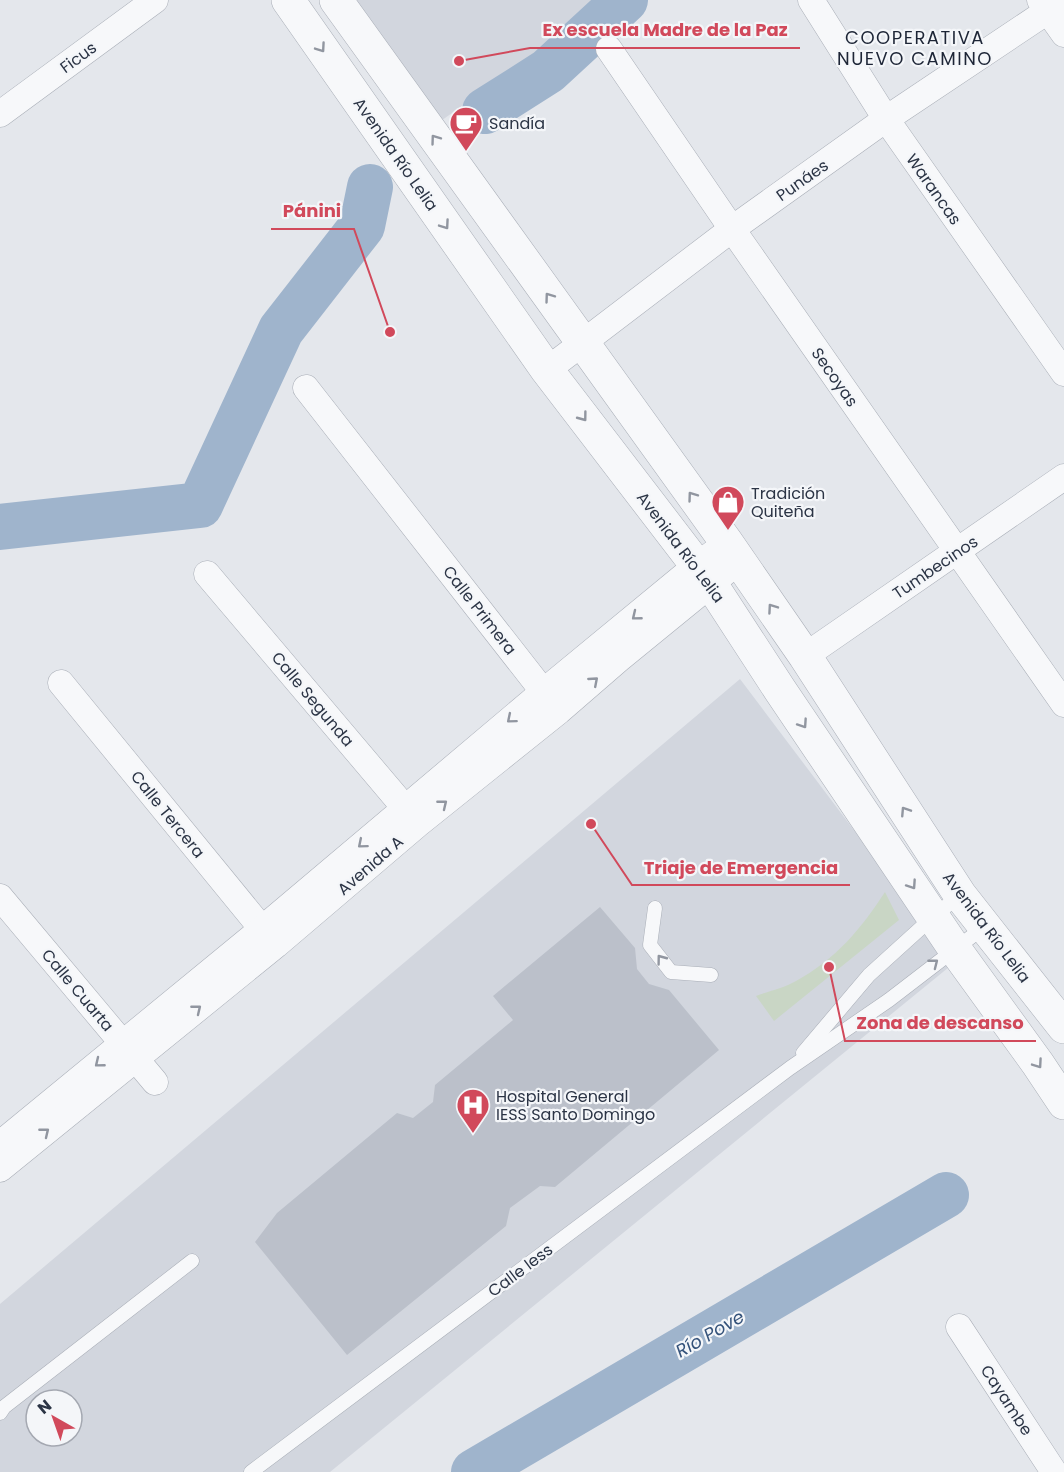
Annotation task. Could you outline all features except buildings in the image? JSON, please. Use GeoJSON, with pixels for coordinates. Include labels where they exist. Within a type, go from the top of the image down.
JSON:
{"type":"FeatureCollection","features":[{"type":"Feature","properties":{"kind":"street","name":"Ficus"},"geometry":{"type":"LineString","coordinates":[[0,114],[155,0]]}},
{"type":"Feature","properties":{"kind":"street","name":"Avenida Río Lelia"},"geometry":{"type":"LineString","coordinates":[[288,0],[547,370],[704,575],[954,948],[1064,1103]]}},
{"type":"Feature","properties":{"kind":"street","name":"Avenida Río Lelia"},"geometry":{"type":"LineString","coordinates":[[336,0],[733,552],[805,656],[960,896],[1064,1027]]}},
{"type":"Feature","properties":{"kind":"street","name":"Warancas"},"geometry":{"type":"LineString","coordinates":[[811,0],[886,120],[1064,373]]}},
{"type":"Feature","properties":{"kind":"street","name":"Punáes"},"geometry":{"type":"LineString","coordinates":[[547,370],[583,345],[732,229],[1051,4]]}},
{"type":"Feature","properties":{"kind":"street"},"geometry":{"type":"LineString","coordinates":[[1051,4],[1064,34]]}},
{"type":"Feature","properties":{"kind":"street","name":"Secoyas"},"geometry":{"type":"LineString","coordinates":[[609,49],[1064,704]]}},
{"type":"Feature","properties":{"kind":"street","name":"Calle Primera"},"geometry":{"type":"LineString","coordinates":[[306,388],[551,701]]}},
{"type":"Feature","properties":{"kind":"street","name":"Tumbecinos"},"geometry":{"type":"LineString","coordinates":[[805,656],[1064,477]]}},
{"type":"Feature","properties":{"kind":"street","name":"Avenida A"},"geometry":{"type":"LineString","coordinates":[[0,1169],[129,1051],[733,552]]}},
{"type":"Feature","properties":{"kind":"street","name":"Calle Segunda"},"geometry":{"type":"LineString","coordinates":[[207,574],[412,816]]}},
{"type":"Feature","properties":{"kind":"street","name":"Calle Tercera"},"geometry":{"type":"LineString","coordinates":[[61,683],[269,937]]}},
{"type":"Feature","properties":{"kind":"street","name":"Calle Cuarta"},"geometry":{"type":"LineString","coordinates":[[0,897],[155,1082]]}},
{"type":"Feature","properties":{"kind":"street","name":"Avenida A"},"geometry":{"type":"LineString","coordinates":[[0,1144],[129,1051]]}},
{"type":"Feature","properties":{"kind":"street","name":"Cayambe"},"geometry":{"type":"LineString","coordinates":[[959,1327],[1054,1472]]}},
{"type":"Feature","properties":{"kind":"lane","name":"Calle Iess"},"geometry":{"type":"LineString","coordinates":[[790,1068],[869,975],[933,917],[960,896]]}},
{"type":"Feature","properties":{"kind":"lane"},"geometry":{"type":"LineString","coordinates":[[655,908],[650,945],[671,972],[711,975]]}},
{"type":"Feature","properties":{"kind":"lane","name":"Calle Iess"},"geometry":{"type":"LineString","coordinates":[[251,1472],[790,1068],[889,1000],[984,927]]}},
{"type":"Feature","properties":{"kind":"lane"},"geometry":{"type":"LineString","coordinates":[[0,1413],[4,1407],[49,1370],[192,1261]]}},
{"type":"Feature","properties":{"kind":"shaded area"},"geometry":{"type":"Polygon","coordinates":[[[349,0],[610,0],[438,123],[349,0]]]}},
{"type":"Feature","properties":{"kind":"shaded area","name":"Hospital General IESS Santo Domingo"},"geometry":{"type":"Polygon","coordinates":[[[740,679],[954,963],[330,1472],[0,1472],[0,1304],[740,679]]]}},
{"type":"Feature","properties":{"kind":"green space"},"geometry":{"type":"Polygon","coordinates":[[[885,892],[899,920],[774,1021],[756,996],[781,988],[823,963],[857,931],[885,892]]]}},
{"type":"Feature","properties":{"kind":"waterway"},"geometry":{"type":"LineString","coordinates":[[485,111],[548,71],[625,0]]}},
{"type":"Feature","properties":{"kind":"waterway"},"geometry":{"type":"LineString","coordinates":[[0,527],[200,505],[281,330],[362,226],[370,187]]}},
{"type":"Feature","properties":{"kind":"waterway","name":"Río Pove"},"geometry":{"type":"LineString","coordinates":[[474,1472],[946,1195]]}},
{"type":"Feature","properties":{"kind":"place","name":"Ex escuela Madre de la Paz"},"geometry":{"type":"Point","coordinates":[459,61]}},
{"type":"Feature","properties":{"kind":"place","name":"Sandía"},"geometry":{"type":"Point","coordinates":[466,152]}},
{"type":"Feature","properties":{"kind":"place","name":"Pánini"},"geometry":{"type":"Point","coordinates":[390,332]}},
{"type":"Feature","properties":{"kind":"place","name":"Tradición Quiteña"},"geometry":{"type":"Point","coordinates":[728,531]}},
{"type":"Feature","properties":{"kind":"place","name":"Triaje de Emergencia"},"geometry":{"type":"Point","coordinates":[591,824]}},
{"type":"Feature","properties":{"kind":"place","name":"Zona de descanso"},"geometry":{"type":"Point","coordinates":[829,967]}},
{"type":"Feature","properties":{"kind":"place","name":"Hospital General IESS Santo Domingo"},"geometry":{"type":"Point","coordinates":[473,1134]}},
{"type":"Feature","properties":{"kind":"district","name":"COOPERATIVA NUEVO CAMINO"},"geometry":{"type":"Point","coordinates":[915,48]}}]}
